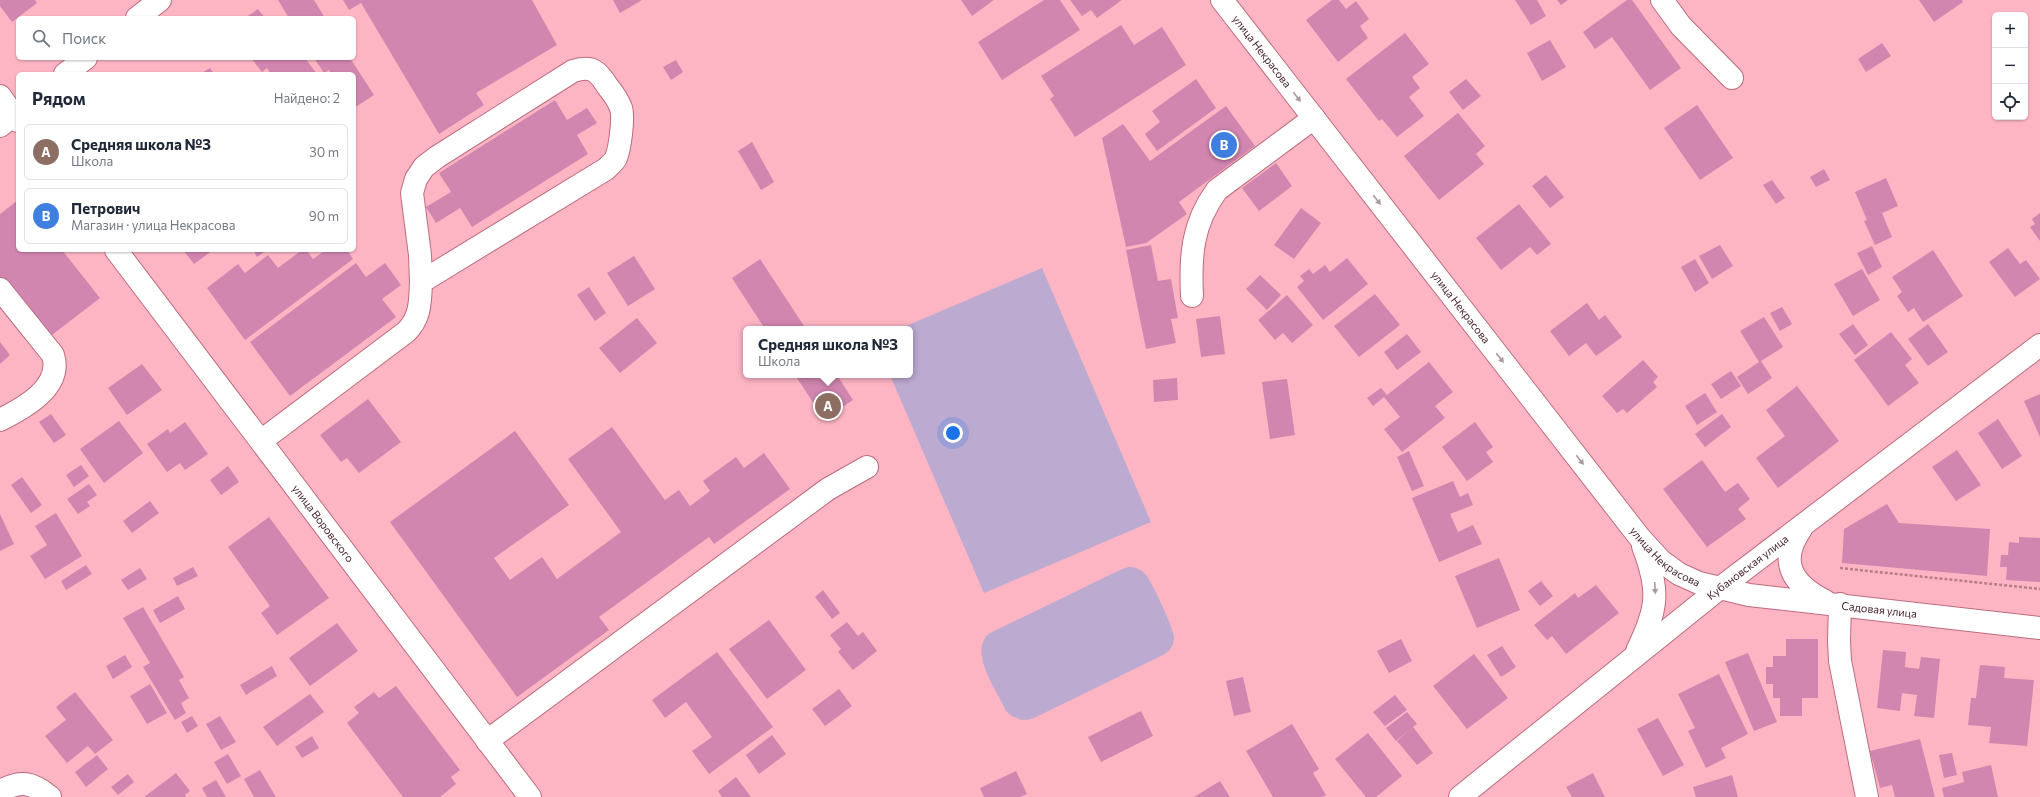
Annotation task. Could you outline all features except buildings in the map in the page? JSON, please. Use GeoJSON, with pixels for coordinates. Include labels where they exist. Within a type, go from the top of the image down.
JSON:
{"type":"FeatureCollection","features":[{"type":"Feature","properties":{"kind":"street"},"geometry":{"type":"LineString","coordinates":[[140,16],[160,0]]}},
{"type":"Feature","properties":{"kind":"street","name":"улица Некрасова"},"geometry":{"type":"LineString","coordinates":[[1222,0],[1640,538],[1661,561],[1679,574],[1699,583],[1720,588]]}},
{"type":"Feature","properties":{"kind":"street"},"geometry":{"type":"LineString","coordinates":[[1662,0],[1681,26],[1732,78]]}},
{"type":"Feature","properties":{"kind":"street"},"geometry":{"type":"LineString","coordinates":[[68,72],[83,60]]}},
{"type":"Feature","properties":{"kind":"street"},"geometry":{"type":"LineString","coordinates":[[261,441],[406,332],[414,324],[419,314],[421,282],[420,255],[412,193],[416,179],[424,167],[437,157],[573,71],[583,68],[593,70],[600,75],[621,109],[619,148],[616,159],[606,169],[421,282]]}},
{"type":"Feature","properties":{"kind":"street"},"geometry":{"type":"LineString","coordinates":[[0,96],[12,118]]}},
{"type":"Feature","properties":{"kind":"street"},"geometry":{"type":"LineString","coordinates":[[1192,296],[1190,264],[1193,242],[1205,206],[1217,190],[1314,118]]}},
{"type":"Feature","properties":{"kind":"street","name":"улица Воровского"},"geometry":{"type":"LineString","coordinates":[[118,252],[530,797]]}},
{"type":"Feature","properties":{"kind":"street"},"geometry":{"type":"LineString","coordinates":[[0,289],[53,355],[56,364],[54,374],[47,386],[34,400],[0,420]]}},
{"type":"Feature","properties":{"kind":"street","name":"Кубановская улица"},"geometry":{"type":"LineString","coordinates":[[1460,797],[1720,588],[2040,345]]}},
{"type":"Feature","properties":{"kind":"street"},"geometry":{"type":"LineString","coordinates":[[487,740],[828,489],[867,467]]}},
{"type":"Feature","properties":{"kind":"street"},"geometry":{"type":"LineString","coordinates":[[1804,525],[1792,541],[1788,555],[1790,566],[1800,585],[1813,595],[1834,603],[1840,661],[1867,797]]}},
{"type":"Feature","properties":{"kind":"street"},"geometry":{"type":"LineString","coordinates":[[1634,656],[1648,628],[1655,604],[1654,578],[1640,538]]}},
{"type":"Feature","properties":{"kind":"street","name":"Садовая улица"},"geometry":{"type":"LineString","coordinates":[[1720,588],[1749,595],[1834,603],[2040,628]]}},
{"type":"Feature","properties":{"kind":"street"},"geometry":{"type":"LineString","coordinates":[[0,792],[19,784],[38,786],[50,797]]}},
{"type":"Feature","properties":{"kind":"path"},"geometry":{"type":"LineString","coordinates":[[1840,568],[2040,589]]}},
{"type":"Feature","properties":{"kind":"shaded area"},"geometry":{"type":"Polygon","coordinates":[[[1042,268],[1151,522],[984,593],[891,378],[913,378],[913,326],[906,326],[1042,268]]]}},
{"type":"Feature","properties":{"kind":"shaded area"},"geometry":{"type":"Polygon","coordinates":[[[1129,567],[1141,570],[1149,579],[1173,632],[1174,640],[1170,650],[1163,655],[1034,718],[1023,720],[1009,714],[1006,711],[986,671],[982,650],[984,640],[990,633],[1129,567]]]}},
{"type":"Feature","properties":{"kind":"place","name":"Петрович"},"geometry":{"type":"Point","coordinates":[1224,145]}},
{"type":"Feature","properties":{"kind":"place","name":"Средняя школа №3"},"geometry":{"type":"Point","coordinates":[828,406]}}]}
